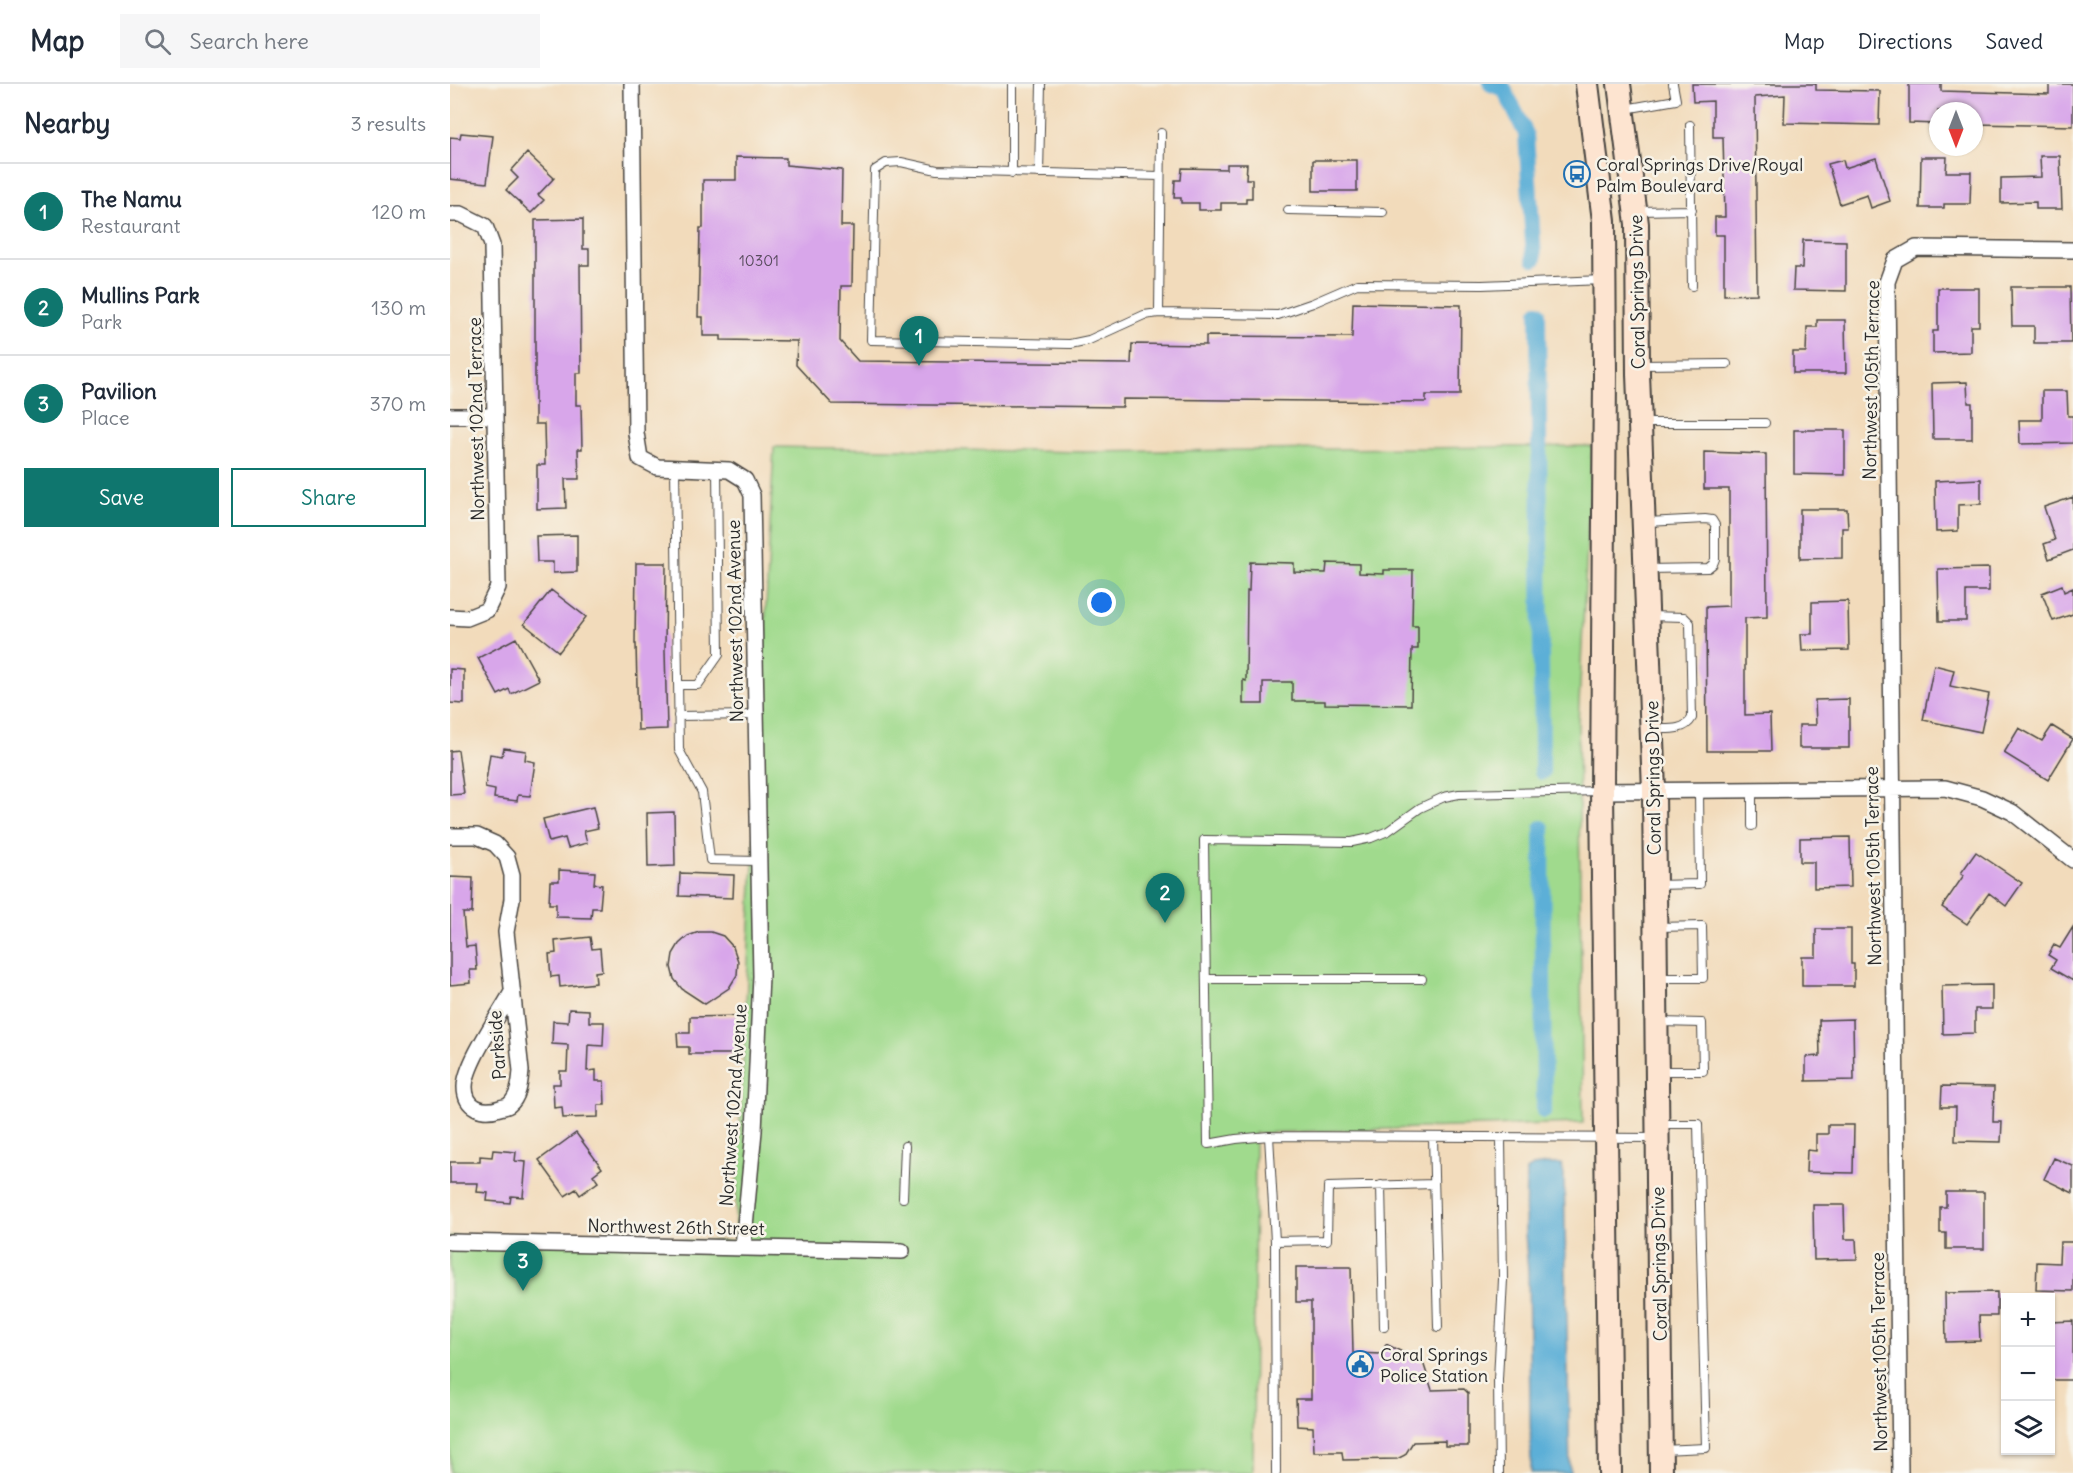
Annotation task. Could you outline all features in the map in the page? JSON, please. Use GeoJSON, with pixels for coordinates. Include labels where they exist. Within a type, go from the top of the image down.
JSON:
{"type":"FeatureCollection","features":[{"type":"Feature","properties":{"kind":"main road","name":"Coral Springs Drive"},"geometry":{"type":"LineString","coordinates":[[1587,84],[1604,221],[1602,791],[1610,1473]]}},
{"type":"Feature","properties":{"kind":"main road","name":"Coral Springs Drive"},"geometry":{"type":"LineString","coordinates":[[1619,84],[1636,211],[1638,365],[1654,791],[1661,1473]]}},
{"type":"Feature","properties":{"kind":"street","name":"Northwest 102nd Avenue"},"geometry":{"type":"LineString","coordinates":[[632,84],[636,433],[640,458],[657,467],[729,470],[745,480],[752,495],[760,988],[754,1131],[742,1247]]}},
{"type":"Feature","properties":{"kind":"street","name":"Northwest 102nd Terrace"},"geometry":{"type":"LineString","coordinates":[[450,214],[461,214],[484,226],[492,245],[498,587],[487,610],[467,618],[450,617]]}},
{"type":"Feature","properties":{"kind":"street","name":"Northwest 105th Terrace"},"geometry":{"type":"LineString","coordinates":[[1900,1473],[1887,282],[1895,260],[1916,248],[2073,250]]}},
{"type":"Feature","properties":{"kind":"street"},"geometry":{"type":"LineString","coordinates":[[450,416],[495,416]]}},
{"type":"Feature","properties":{"kind":"street"},"geometry":{"type":"LineString","coordinates":[[1602,791],[1945,788],[1982,798],[2012,812],[2073,860]]}},
{"type":"Feature","properties":{"kind":"street","name":"Parkside"},"geometry":{"type":"LineString","coordinates":[[450,836],[477,836],[495,844],[507,857],[512,876],[512,899],[506,932],[521,1071],[519,1090],[510,1105],[491,1111],[477,1110],[467,1100],[465,1086],[470,1066],[512,992]]}},
{"type":"Feature","properties":{"kind":"street","name":"Northwest 26th Street"},"geometry":{"type":"LineString","coordinates":[[450,1242],[902,1251]]}},
{"type":"Feature","properties":{"kind":"lane"},"geometry":{"type":"LineString","coordinates":[[1012,84],[1012,172]]}},
{"type":"Feature","properties":{"kind":"lane"},"geometry":{"type":"LineString","coordinates":[[1039,173],[1041,84]]}},
{"type":"Feature","properties":{"kind":"lane"},"geometry":{"type":"LineString","coordinates":[[1623,110],[1676,100],[1673,84]]}},
{"type":"Feature","properties":{"kind":"lane"},"geometry":{"type":"LineString","coordinates":[[1690,125],[1692,286]]}},
{"type":"Feature","properties":{"kind":"lane"},"geometry":{"type":"LineString","coordinates":[[1159,313],[1161,133]]}},
{"type":"Feature","properties":{"kind":"lane"},"geometry":{"type":"LineString","coordinates":[[1161,176],[937,170],[901,162],[886,163],[875,170],[871,340],[1071,344],[1089,340],[1144,315],[1159,313],[1278,315],[1357,284],[1482,285],[1604,280]]}},
{"type":"Feature","properties":{"kind":"lane"},"geometry":{"type":"LineString","coordinates":[[1288,210],[1383,212]]}},
{"type":"Feature","properties":{"kind":"lane"},"geometry":{"type":"LineString","coordinates":[[1636,211],[1692,210]]}},
{"type":"Feature","properties":{"kind":"lane"},"geometry":{"type":"LineString","coordinates":[[1638,365],[1727,364]]}},
{"type":"Feature","properties":{"kind":"lane"},"geometry":{"type":"LineString","coordinates":[[1640,423],[1765,423]]}},
{"type":"Feature","properties":{"kind":"lane"},"geometry":{"type":"LineString","coordinates":[[675,468],[679,750],[702,792],[710,860],[759,861]]}},
{"type":"Feature","properties":{"kind":"lane"},"geometry":{"type":"LineString","coordinates":[[678,685],[698,685],[719,655],[717,469]]}},
{"type":"Feature","properties":{"kind":"lane"},"geometry":{"type":"LineString","coordinates":[[1644,522],[1705,519],[1712,520],[1714,525],[1714,559],[1713,564],[1708,568],[1646,569]]}},
{"type":"Feature","properties":{"kind":"lane"},"geometry":{"type":"LineString","coordinates":[[1647,616],[1684,617],[1690,623],[1692,718],[1682,727],[1652,729]]}},
{"type":"Feature","properties":{"kind":"lane"},"geometry":{"type":"LineString","coordinates":[[678,716],[756,715]]}},
{"type":"Feature","properties":{"kind":"lane"},"geometry":{"type":"LineString","coordinates":[[1602,791],[1459,794],[1444,797],[1420,808],[1379,835],[1352,842],[1204,840],[1208,1144],[1269,1136],[1606,1138],[1698,1124],[1706,1448],[1661,1450]]}},
{"type":"Feature","properties":{"kind":"lane"},"geometry":{"type":"LineString","coordinates":[[1655,885],[1700,884],[1699,791]]}},
{"type":"Feature","properties":{"kind":"lane"},"geometry":{"type":"LineString","coordinates":[[1752,791],[1752,826]]}},
{"type":"Feature","properties":{"kind":"lane"},"geometry":{"type":"LineString","coordinates":[[1655,927],[1702,926],[1702,978],[1656,978]]}},
{"type":"Feature","properties":{"kind":"lane"},"geometry":{"type":"LineString","coordinates":[[1206,979],[1422,979]]}},
{"type":"Feature","properties":{"kind":"lane"},"geometry":{"type":"LineString","coordinates":[[1656,1022],[1702,1023],[1703,1071],[1657,1071]]}},
{"type":"Feature","properties":{"kind":"lane"},"geometry":{"type":"LineString","coordinates":[[1269,1136],[1275,1241],[1276,1473]]}},
{"type":"Feature","properties":{"kind":"lane"},"geometry":{"type":"LineString","coordinates":[[1433,1137],[1438,1327]]}},
{"type":"Feature","properties":{"kind":"lane"},"geometry":{"type":"LineString","coordinates":[[1499,1473],[1498,1380],[1503,1280],[1501,1139]]}},
{"type":"Feature","properties":{"kind":"lane"},"geometry":{"type":"LineString","coordinates":[[903,1198],[905,1146]]}},
{"type":"Feature","properties":{"kind":"lane"},"geometry":{"type":"LineString","coordinates":[[1275,1241],[1327,1240],[1328,1187],[1434,1184]]}},
{"type":"Feature","properties":{"kind":"lane"},"geometry":{"type":"LineString","coordinates":[[1381,1185],[1384,1327]]}},
{"type":"Feature","properties":{"kind":"green space"},"geometry":{"type":"Polygon","coordinates":[[[1592,446],[1578,724],[1583,1123],[1255,1133],[1253,1473],[450,1473],[450,1236],[734,1241],[774,447],[1086,452],[1592,446]]]}},
{"type":"Feature","properties":{"kind":"water"},"geometry":{"type":"Polygon","coordinates":[[[1561,1164],[1564,1174],[1570,1473],[1531,1473],[1528,1271],[1525,1233],[1526,1171],[1533,1166],[1561,1164]]]}},
{"type":"Feature","properties":{"kind":"building"},"geometry":{"type":"Polygon","coordinates":[[[1692,84],[1816,84],[1816,90],[1880,91],[1879,125],[1784,123],[1785,95],[1755,97],[1757,294],[1724,295],[1724,235],[1715,235],[1715,217],[1725,217],[1723,137],[1713,137],[1713,101],[1693,102],[1692,84]]]}},
{"type":"Feature","properties":{"kind":"building"},"geometry":{"type":"Polygon","coordinates":[[[1909,84],[1941,84],[1941,91],[2049,94],[2049,84],[2073,84],[2073,126],[1983,124],[1983,102],[1929,102],[1929,124],[1909,123],[1909,84]]]}},
{"type":"Feature","properties":{"kind":"building"},"geometry":{"type":"Polygon","coordinates":[[[461,133],[493,136],[487,183],[450,179],[450,137],[460,138],[461,133]]]}},
{"type":"Feature","properties":{"kind":"building"},"geometry":{"type":"Polygon","coordinates":[[[527,153],[554,178],[538,195],[544,200],[531,213],[506,190],[518,178],[511,171],[527,153]]]}},
{"type":"Feature","properties":{"kind":"building"},"geometry":{"type":"Polygon","coordinates":[[[2040,156],[2060,156],[2062,209],[2036,209],[2036,202],[2001,203],[2001,178],[2041,177],[2040,156]]]}},
{"type":"Feature","properties":{"kind":"building"},"geometry":{"type":"Polygon","coordinates":[[[736,157],[786,158],[786,165],[842,170],[841,226],[853,226],[852,286],[841,286],[840,341],[858,361],[1131,364],[1132,344],[1206,345],[1206,336],[1352,337],[1353,303],[1461,305],[1460,395],[1426,395],[1426,402],[1123,399],[1123,407],[832,404],[796,365],[797,341],[721,340],[721,336],[703,336],[703,317],[698,317],[703,180],[736,180],[736,157]]]}},
{"type":"Feature","properties":{"kind":"building"},"geometry":{"type":"Polygon","coordinates":[[[1921,157],[1947,157],[1946,172],[1971,172],[1970,204],[1944,204],[1944,208],[1920,208],[1921,157]]]}},
{"type":"Feature","properties":{"kind":"building"},"geometry":{"type":"Polygon","coordinates":[[[1876,158],[1890,201],[1871,208],[1867,195],[1840,204],[1828,164],[1843,160],[1845,168],[1876,158]]]}},
{"type":"Feature","properties":{"kind":"building"},"geometry":{"type":"Polygon","coordinates":[[[1313,160],[1357,160],[1357,191],[1313,191],[1313,160]]]}},
{"type":"Feature","properties":{"kind":"building"},"geometry":{"type":"Polygon","coordinates":[[[1227,164],[1247,164],[1246,179],[1252,179],[1252,198],[1246,198],[1246,203],[1221,203],[1221,210],[1199,210],[1199,203],[1181,203],[1181,198],[1174,198],[1175,180],[1181,180],[1182,168],[1227,169],[1227,164]]]}},
{"type":"Feature","properties":{"kind":"building"},"geometry":{"type":"Polygon","coordinates":[[[583,219],[583,249],[589,249],[589,265],[580,265],[581,373],[576,373],[576,405],[581,405],[582,449],[578,449],[579,479],[565,479],[566,508],[537,509],[537,465],[545,465],[544,424],[535,424],[535,220],[583,219]]]}},
{"type":"Feature","properties":{"kind":"building"},"geometry":{"type":"Polygon","coordinates":[[[1803,240],[1846,241],[1846,291],[1793,290],[1794,268],[1802,268],[1803,240]]]}},
{"type":"Feature","properties":{"kind":"building"},"geometry":{"type":"Polygon","coordinates":[[[2011,287],[2070,287],[2071,343],[2034,343],[2034,326],[2012,326],[2011,287]]]}},
{"type":"Feature","properties":{"kind":"building"},"geometry":{"type":"Polygon","coordinates":[[[1938,288],[1979,288],[1979,326],[1971,326],[1971,352],[1933,353],[1933,331],[1938,331],[1938,288]]]}},
{"type":"Feature","properties":{"kind":"building"},"geometry":{"type":"Polygon","coordinates":[[[1817,320],[1845,320],[1846,373],[1793,373],[1793,352],[1806,352],[1807,327],[1817,327],[1817,320]]]}},
{"type":"Feature","properties":{"kind":"building"},"geometry":{"type":"Polygon","coordinates":[[[1967,382],[1968,403],[1972,403],[1972,439],[1933,439],[1932,383],[1967,382]]]}},
{"type":"Feature","properties":{"kind":"building"},"geometry":{"type":"Polygon","coordinates":[[[2042,391],[2067,391],[2068,416],[2073,416],[2073,443],[2020,444],[2019,420],[2042,420],[2042,391]]]}},
{"type":"Feature","properties":{"kind":"building"},"geometry":{"type":"Polygon","coordinates":[[[1794,430],[1845,430],[1845,475],[1794,474],[1794,430]]]}},
{"type":"Feature","properties":{"kind":"building"},"geometry":{"type":"Polygon","coordinates":[[[1704,452],[1766,454],[1767,617],[1745,618],[1745,715],[1770,714],[1771,751],[1707,751],[1706,607],[1729,606],[1729,489],[1704,489],[1704,452]]]}},
{"type":"Feature","properties":{"kind":"building"},"geometry":{"type":"Polygon","coordinates":[[[1981,479],[1981,504],[1958,505],[1958,531],[1936,532],[1935,481],[1981,479]]]}},
{"type":"Feature","properties":{"kind":"building"},"geometry":{"type":"Polygon","coordinates":[[[2073,497],[2073,550],[2049,559],[2044,544],[2055,540],[2044,507],[2073,497]]]}},
{"type":"Feature","properties":{"kind":"building"},"geometry":{"type":"Polygon","coordinates":[[[1800,509],[1847,509],[1848,528],[1842,528],[1842,558],[1800,559],[1800,509]]]}},
{"type":"Feature","properties":{"kind":"building"},"geometry":{"type":"Polygon","coordinates":[[[577,535],[577,572],[553,573],[553,562],[537,562],[536,536],[577,535]]]}},
{"type":"Feature","properties":{"kind":"building"},"geometry":{"type":"Polygon","coordinates":[[[1250,562],[1294,563],[1294,572],[1326,573],[1327,563],[1359,564],[1359,573],[1384,574],[1384,570],[1413,570],[1412,626],[1418,626],[1418,649],[1412,649],[1411,705],[1325,704],[1325,701],[1292,701],[1292,682],[1263,682],[1263,704],[1243,704],[1243,680],[1246,681],[1247,591],[1249,591],[1250,562]]]}},
{"type":"Feature","properties":{"kind":"building"},"geometry":{"type":"Polygon","coordinates":[[[636,563],[666,563],[667,729],[638,730],[635,644],[636,563]]]}},
{"type":"Feature","properties":{"kind":"building"},"geometry":{"type":"Polygon","coordinates":[[[1989,568],[1989,591],[1966,591],[1966,621],[1939,621],[1938,569],[1989,568]]]}},
{"type":"Feature","properties":{"kind":"building"},"geometry":{"type":"Polygon","coordinates":[[[2062,585],[2064,592],[2073,588],[2073,614],[2053,621],[2042,593],[2062,585]]]}},
{"type":"Feature","properties":{"kind":"building"},"geometry":{"type":"Polygon","coordinates":[[[551,590],[586,617],[559,652],[524,624],[551,590]]]}},
{"type":"Feature","properties":{"kind":"building"},"geometry":{"type":"Polygon","coordinates":[[[1848,601],[1849,650],[1802,651],[1801,634],[1812,634],[1812,602],[1848,601]]]}},
{"type":"Feature","properties":{"kind":"building"},"geometry":{"type":"Polygon","coordinates":[[[516,638],[539,680],[511,694],[509,689],[498,695],[478,658],[516,638]]]}},
{"type":"Feature","properties":{"kind":"building"},"geometry":{"type":"Polygon","coordinates":[[[1934,665],[1954,670],[1950,686],[1989,694],[1981,732],[1923,720],[1934,665]]]}},
{"type":"Feature","properties":{"kind":"building"},"geometry":{"type":"Polygon","coordinates":[[[450,669],[464,670],[464,704],[450,703],[450,669]]]}},
{"type":"Feature","properties":{"kind":"building"},"geometry":{"type":"Polygon","coordinates":[[[1849,699],[1849,748],[1799,748],[1799,725],[1816,725],[1815,700],[1849,699]]]}},
{"type":"Feature","properties":{"kind":"building"},"geometry":{"type":"Polygon","coordinates":[[[2052,726],[2073,739],[2048,780],[2004,753],[2019,728],[2042,741],[2052,726]]]}},
{"type":"Feature","properties":{"kind":"building"},"geometry":{"type":"Polygon","coordinates":[[[504,748],[526,751],[525,760],[535,762],[530,796],[518,795],[517,801],[494,798],[495,790],[485,788],[490,754],[502,756],[504,748]]]}},
{"type":"Feature","properties":{"kind":"building"},"geometry":{"type":"Polygon","coordinates":[[[458,750],[464,794],[450,795],[450,751],[458,750]]]}},
{"type":"Feature","properties":{"kind":"building"},"geometry":{"type":"Polygon","coordinates":[[[593,807],[598,828],[584,831],[587,843],[568,848],[565,838],[549,842],[543,819],[593,807]]]}},
{"type":"Feature","properties":{"kind":"building"},"geometry":{"type":"Polygon","coordinates":[[[674,812],[675,866],[648,867],[647,813],[674,812]]]}},
{"type":"Feature","properties":{"kind":"building"},"geometry":{"type":"Polygon","coordinates":[[[1850,837],[1851,887],[1814,888],[1814,862],[1800,862],[1800,838],[1850,837]]]}},
{"type":"Feature","properties":{"kind":"building"},"geometry":{"type":"Polygon","coordinates":[[[1976,852],[2022,883],[2006,906],[1989,893],[1967,924],[1942,907],[1964,875],[1961,873],[1976,852]]]}},
{"type":"Feature","properties":{"kind":"building"},"geometry":{"type":"Polygon","coordinates":[[[559,870],[595,872],[594,884],[602,885],[600,908],[592,908],[591,918],[556,917],[556,904],[549,904],[550,881],[559,881],[559,870]]]}},
{"type":"Feature","properties":{"kind":"building"},"geometry":{"type":"Polygon","coordinates":[[[680,873],[734,875],[733,898],[679,896],[680,873]]]}},
{"type":"Feature","properties":{"kind":"building"},"geometry":{"type":"Polygon","coordinates":[[[450,877],[473,878],[472,913],[463,913],[466,947],[475,946],[477,970],[470,970],[471,983],[450,985],[450,877]]]}},
{"type":"Feature","properties":{"kind":"building"},"geometry":{"type":"Polygon","coordinates":[[[2073,927],[2073,981],[2051,968],[2056,960],[2048,955],[2054,945],[2060,948],[2073,927]]]}},
{"type":"Feature","properties":{"kind":"building"},"geometry":{"type":"Polygon","coordinates":[[[1816,929],[1851,929],[1851,964],[1854,964],[1854,986],[1802,986],[1802,957],[1816,957],[1816,929]]]}},
{"type":"Feature","properties":{"kind":"building"},"geometry":{"type":"Polygon","coordinates":[[[699,932],[711,932],[723,936],[733,947],[738,961],[737,975],[729,988],[705,1004],[682,989],[674,979],[671,967],[673,954],[679,944],[688,936],[699,932]]]}},
{"type":"Feature","properties":{"kind":"building"},"geometry":{"type":"Polygon","coordinates":[[[590,937],[592,949],[600,948],[602,971],[595,972],[596,983],[560,987],[559,976],[551,977],[549,954],[556,953],[555,941],[590,937]]]}},
{"type":"Feature","properties":{"kind":"building"},"geometry":{"type":"Polygon","coordinates":[[[1992,985],[1992,1009],[1975,1009],[1975,1033],[1943,1034],[1942,986],[1992,985]]]}},
{"type":"Feature","properties":{"kind":"building"},"geometry":{"type":"Polygon","coordinates":[[[569,1009],[589,1010],[589,1022],[604,1022],[603,1046],[588,1045],[587,1071],[596,1070],[596,1081],[604,1081],[605,1105],[598,1105],[598,1117],[563,1118],[562,1107],[554,1108],[553,1084],[560,1084],[560,1071],[567,1071],[568,1045],[552,1044],[553,1021],[568,1022],[569,1009]]]}},
{"type":"Feature","properties":{"kind":"building"},"geometry":{"type":"Polygon","coordinates":[[[739,1016],[740,1054],[689,1054],[689,1047],[678,1047],[677,1033],[690,1033],[690,1017],[739,1016]]]}},
{"type":"Feature","properties":{"kind":"building"},"geometry":{"type":"Polygon","coordinates":[[[1853,1019],[1854,1080],[1806,1081],[1806,1057],[1820,1056],[1819,1020],[1853,1019]]]}},
{"type":"Feature","properties":{"kind":"building"},"geometry":{"type":"Polygon","coordinates":[[[1942,1086],[1994,1087],[1993,1122],[2002,1122],[2001,1142],[1955,1141],[1956,1107],[1941,1107],[1942,1086]]]}},
{"type":"Feature","properties":{"kind":"building"},"geometry":{"type":"Polygon","coordinates":[[[1828,1125],[1854,1125],[1853,1173],[1806,1172],[1807,1150],[1816,1151],[1816,1134],[1828,1134],[1828,1125]]]}},
{"type":"Feature","properties":{"kind":"building"},"geometry":{"type":"Polygon","coordinates":[[[576,1133],[602,1168],[593,1175],[598,1182],[580,1195],[576,1189],[565,1196],[539,1160],[576,1133]]]}},
{"type":"Feature","properties":{"kind":"building"},"geometry":{"type":"Polygon","coordinates":[[[493,1150],[516,1152],[515,1161],[526,1162],[523,1197],[511,1196],[510,1203],[487,1201],[488,1193],[477,1192],[478,1183],[450,1183],[450,1162],[480,1162],[480,1156],[492,1157],[493,1150]]]}},
{"type":"Feature","properties":{"kind":"building"},"geometry":{"type":"Polygon","coordinates":[[[2054,1158],[2073,1166],[2073,1193],[2044,1179],[2054,1158]]]}},
{"type":"Feature","properties":{"kind":"building"},"geometry":{"type":"Polygon","coordinates":[[[1946,1192],[1984,1192],[1984,1249],[1946,1249],[1946,1233],[1940,1233],[1940,1207],[1946,1207],[1946,1192]]]}},
{"type":"Feature","properties":{"kind":"building"},"geometry":{"type":"Polygon","coordinates":[[[1813,1205],[1844,1205],[1845,1239],[1856,1239],[1857,1259],[1814,1260],[1813,1205]]]}},
{"type":"Feature","properties":{"kind":"building"},"geometry":{"type":"Polygon","coordinates":[[[2060,1242],[2073,1242],[2073,1291],[2036,1290],[2037,1262],[2059,1263],[2060,1242]]]}},
{"type":"Feature","properties":{"kind":"building","name":"Coral Springs Police Station"},"geometry":{"type":"Polygon","coordinates":[[[1296,1267],[1351,1267],[1353,1353],[1382,1354],[1386,1344],[1423,1362],[1432,1390],[1464,1389],[1468,1393],[1468,1446],[1445,1446],[1445,1441],[1413,1442],[1405,1455],[1397,1459],[1343,1460],[1342,1452],[1314,1452],[1313,1427],[1297,1426],[1296,1399],[1311,1399],[1311,1302],[1296,1302],[1296,1267]]]}},
{"type":"Feature","properties":{"kind":"building"},"geometry":{"type":"Polygon","coordinates":[[[1997,1292],[1997,1316],[1979,1316],[1980,1341],[1946,1342],[1945,1293],[1997,1292]]]}},
{"type":"Feature","properties":{"kind":"building"},"geometry":{"type":"Polygon","coordinates":[[[2073,1321],[2073,1380],[2055,1380],[2055,1322],[2073,1321]]]}},
{"type":"Feature","properties":{"kind":"waterway"},"geometry":{"type":"LineString","coordinates":[[1491,84],[1504,89],[1526,134],[1534,259]]}},
{"type":"Feature","properties":{"kind":"waterway"},"geometry":{"type":"LineString","coordinates":[[1538,312],[1542,772]]}},
{"type":"Feature","properties":{"kind":"waterway"},"geometry":{"type":"LineString","coordinates":[[1542,828],[1544,1111]]}},
{"type":"Feature","properties":{"kind":"place","name":"Coral Springs Drive/Royal Palm Boulevard"},"geometry":{"type":"Point","coordinates":[1577,174]}},
{"type":"Feature","properties":{"kind":"place","name":"The Namu"},"geometry":{"type":"Point","coordinates":[919,366]}},
{"type":"Feature","properties":{"kind":"place","name":"Mullins Park"},"geometry":{"type":"Point","coordinates":[1165,923]}},
{"type":"Feature","properties":{"kind":"place","name":"Pavilion"},"geometry":{"type":"Point","coordinates":[523,1291]}},
{"type":"Feature","properties":{"kind":"place","name":"Coral Springs Police Station"},"geometry":{"type":"Point","coordinates":[1360,1364]}}]}
